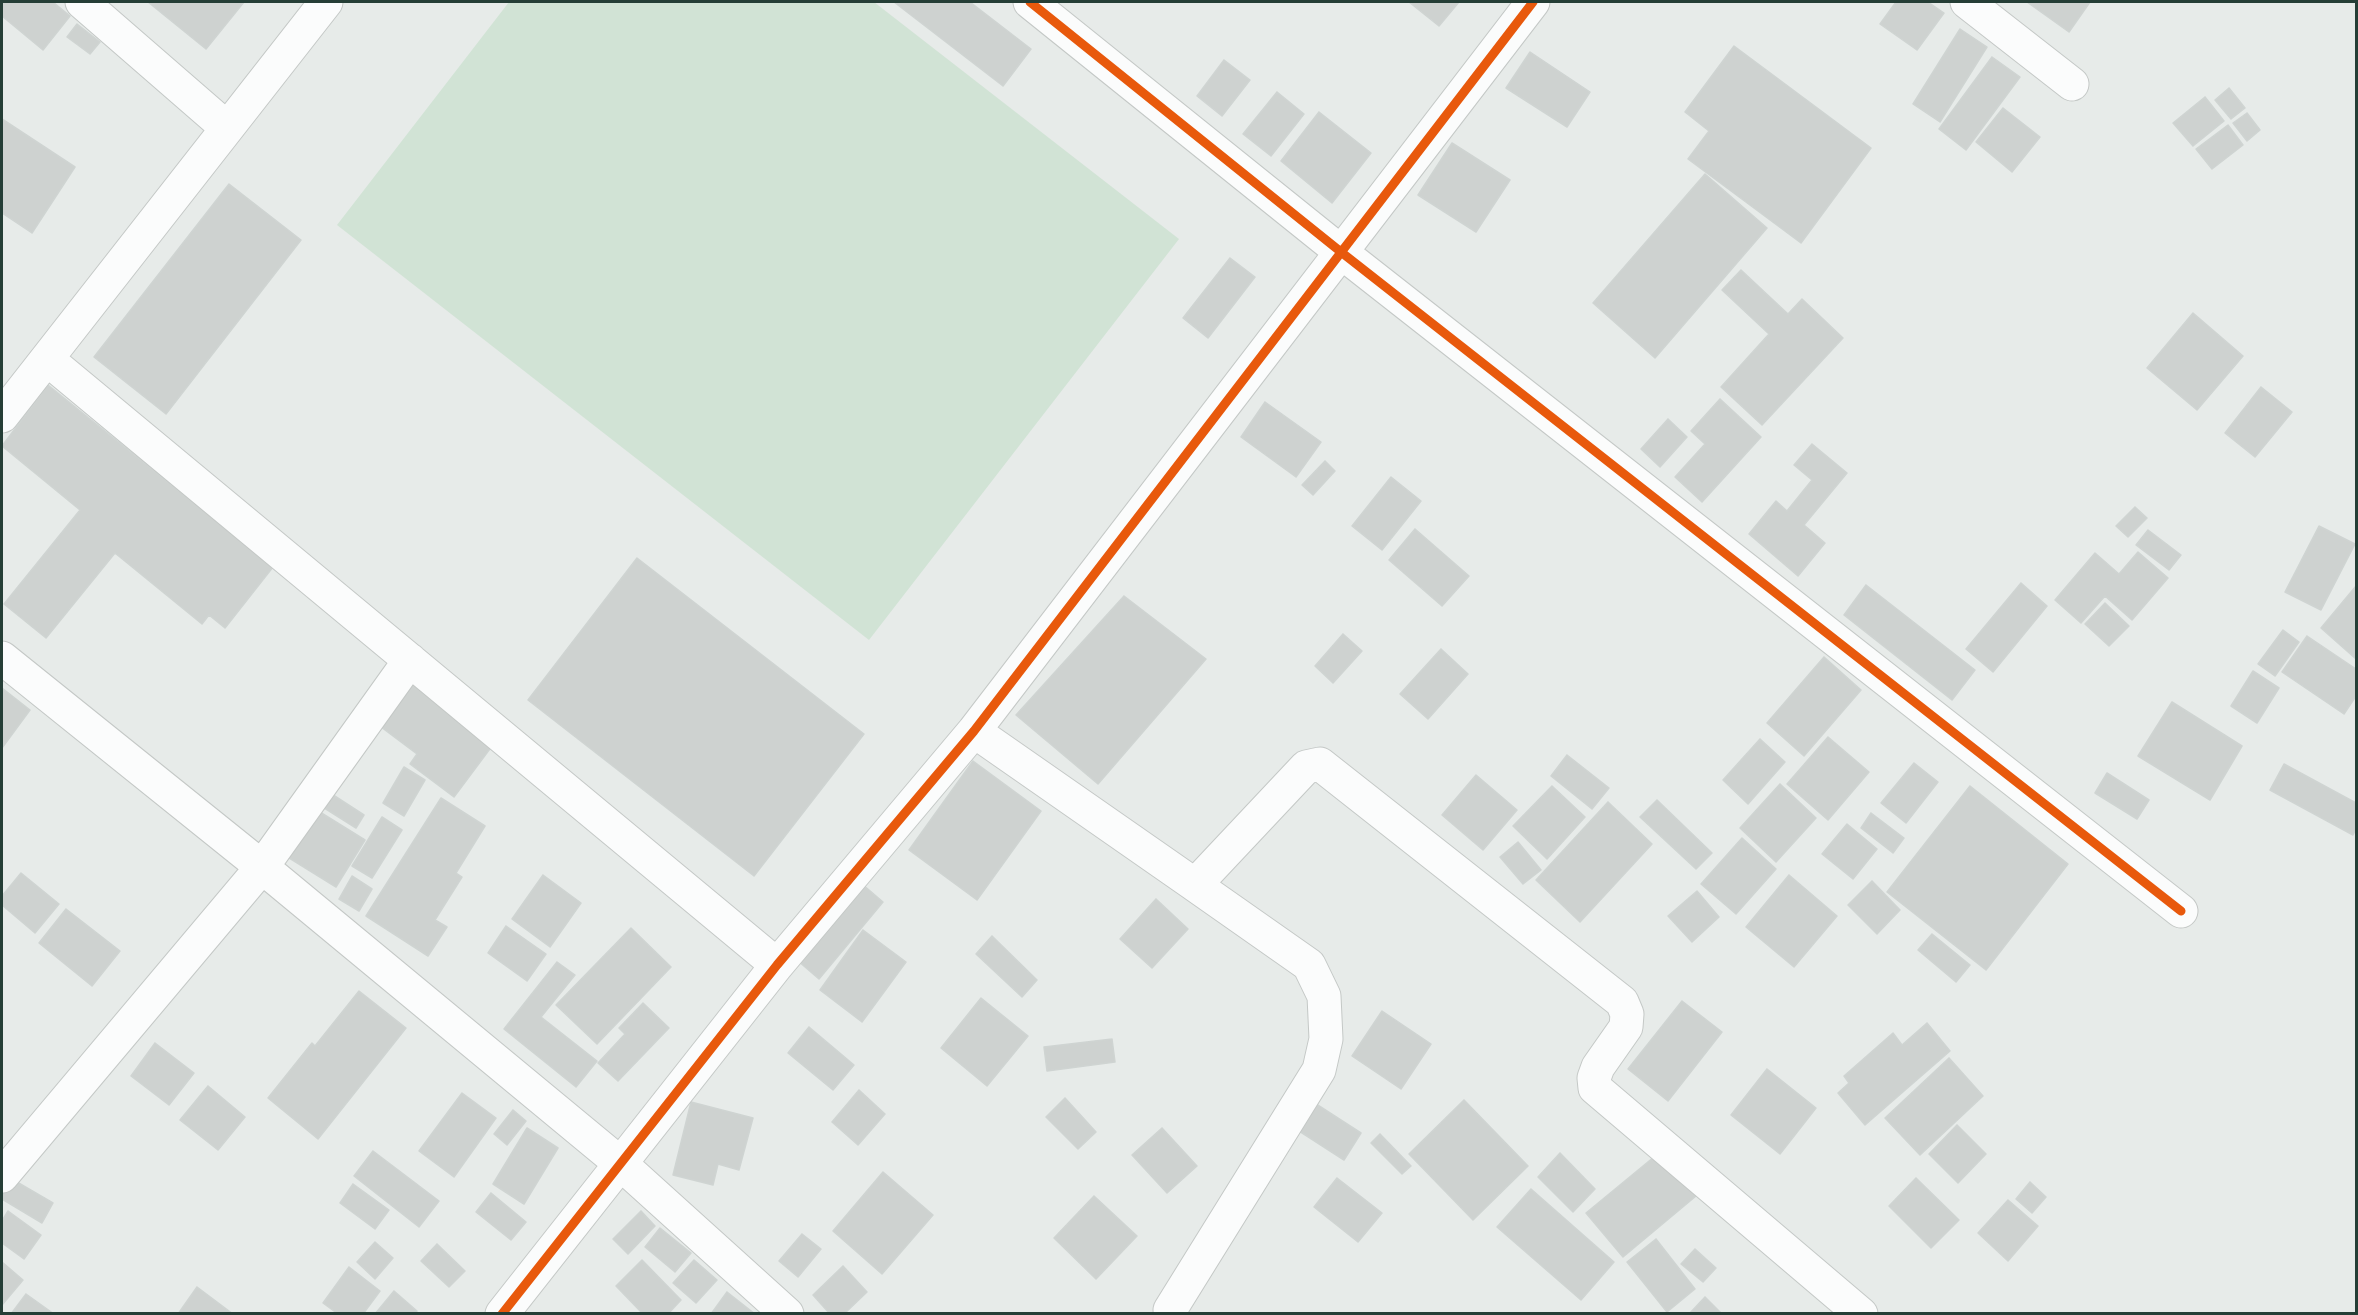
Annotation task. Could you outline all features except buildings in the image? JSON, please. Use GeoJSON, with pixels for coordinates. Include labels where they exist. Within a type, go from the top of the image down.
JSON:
{"type":"FeatureCollection","features":[{"type":"Feature","properties":{"kind":"street"},"geometry":{"type":"LineString","coordinates":[[82,2],[227,128]]}},
{"type":"Feature","properties":{"kind":"street"},"geometry":{"type":"LineString","coordinates":[[2,416],[326,2]]}},
{"type":"Feature","properties":{"kind":"street"},"geometry":{"type":"LineString","coordinates":[[1030,2],[1341,252],[2181,911]]}},
{"type":"Feature","properties":{"kind":"street"},"geometry":{"type":"LineString","coordinates":[[502,1314],[777,965],[974,731],[1533,2]]}},
{"type":"Feature","properties":{"kind":"street"},"geometry":{"type":"LineString","coordinates":[[1966,2],[2072,84]]}},
{"type":"Feature","properties":{"kind":"street"},"geometry":{"type":"LineString","coordinates":[[47,359],[777,965]]}},
{"type":"Feature","properties":{"kind":"street"},"geometry":{"type":"LineString","coordinates":[[2,658],[262,867],[621,1164],[787,1314]]}},
{"type":"Feature","properties":{"kind":"street"},"geometry":{"type":"LineString","coordinates":[[2,1176],[262,867],[410,660]]}},
{"type":"Feature","properties":{"kind":"street"},"geometry":{"type":"LineString","coordinates":[[974,731],[1309,965],[1324,996],[1326,1039],[1319,1070],[1170,1310]]}},
{"type":"Feature","properties":{"kind":"street"},"geometry":{"type":"LineString","coordinates":[[1195,885],[1306,767],[1320,764],[1622,1002],[1627,1014],[1626,1027],[1598,1067],[1595,1088],[1862,1314]]}},
{"type":"Feature","properties":{"kind":"green space"},"geometry":{"type":"Polygon","coordinates":[[[509,2],[874,2],[1179,239],[869,640],[337,225],[509,2]]]}},
{"type":"Feature","properties":{"kind":"cycle path"},"geometry":{"type":"LineString","coordinates":[[1030,2],[1341,252],[2181,911]]}},
{"type":"Feature","properties":{"kind":"cycle path"},"geometry":{"type":"LineString","coordinates":[[502,1314],[777,965],[974,731],[1533,2]]}}]}
